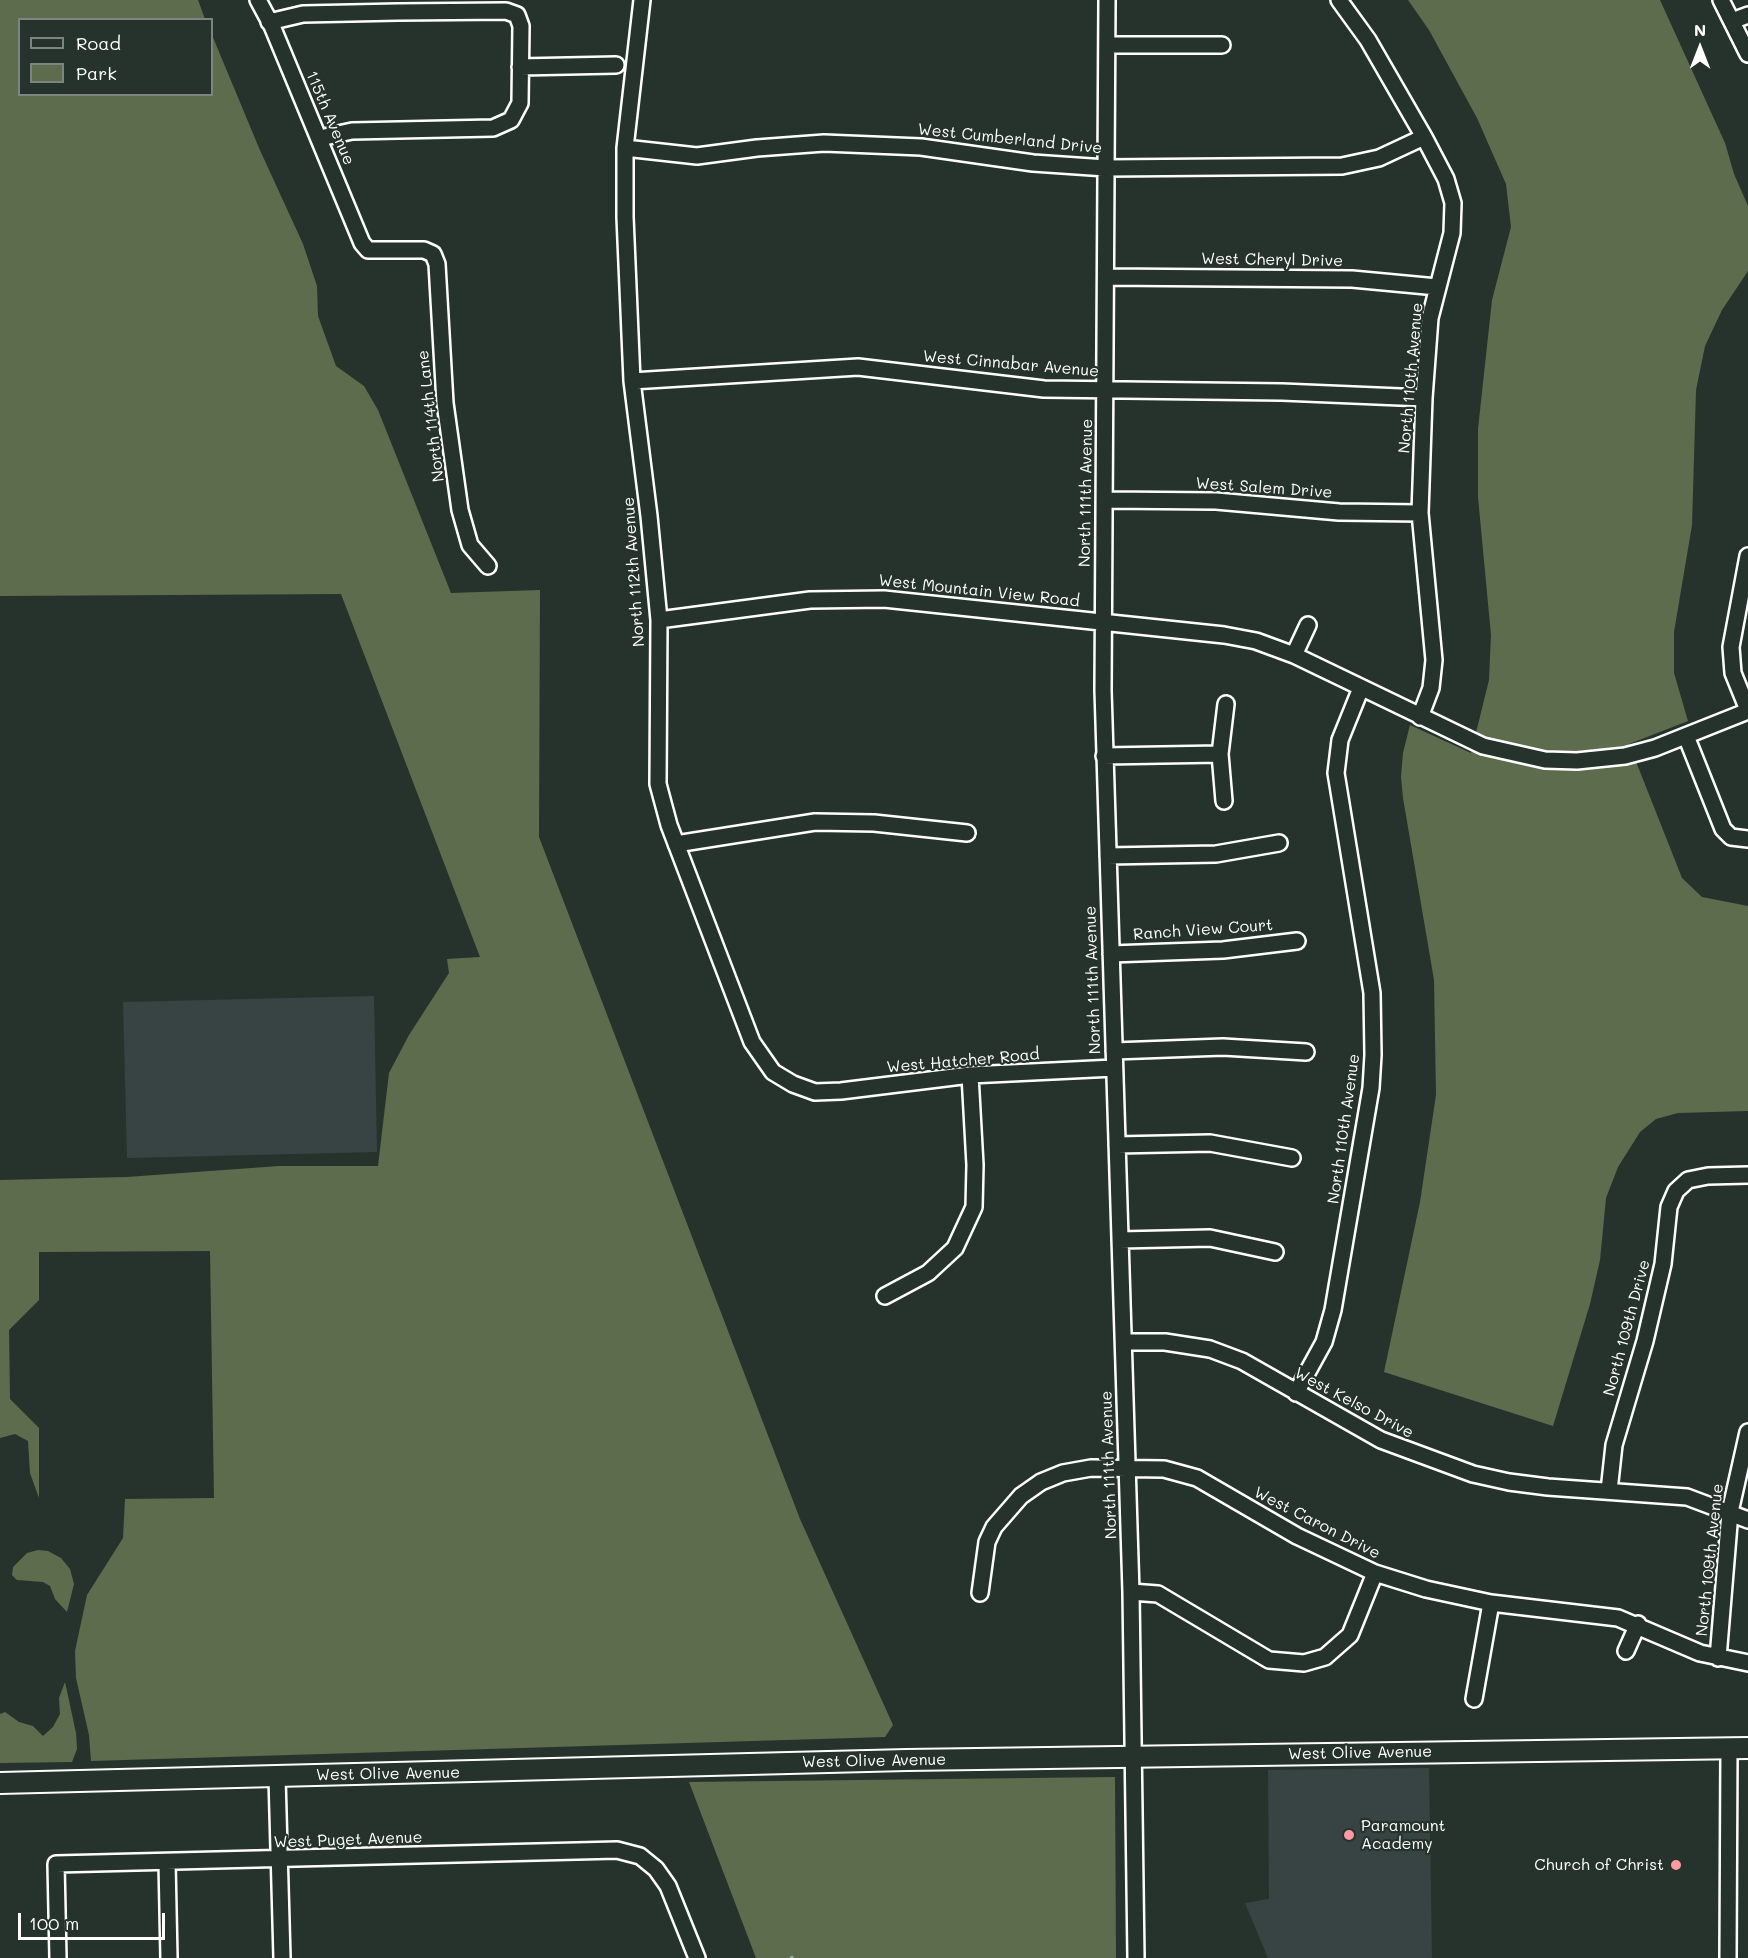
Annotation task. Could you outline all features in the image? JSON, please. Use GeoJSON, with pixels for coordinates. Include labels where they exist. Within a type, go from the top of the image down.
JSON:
{"type":"FeatureCollection","features":[{"type":"Feature","properties":{"kind":"main road","name":"West Olive Avenue"},"geometry":{"type":"LineString","coordinates":[[0,1783],[1135,1756],[1738,1748]]}},
{"type":"Feature","properties":{"kind":"street","name":"115th Avenue"},"geometry":{"type":"LineString","coordinates":[[258,0],[320,138],[362,243],[368,250],[424,250],[433,254]]}},
{"type":"Feature","properties":{"kind":"street","name":"North 112th Avenue"},"geometry":{"type":"LineString","coordinates":[[642,0],[625,148],[625,217],[632,381],[650,516],[659,620],[658,784],[661,802],[676,844],[758,1054],[773,1072],[793,1084],[815,1092]]}},
{"type":"Feature","properties":{"kind":"street","name":"North 111th Avenue"},"geometry":{"type":"LineString","coordinates":[[1107,0],[1105,500],[1102,622],[1104,756],[1131,1592],[1136,1958]]}},
{"type":"Feature","properties":{"kind":"street","name":"North 110th Avenue"},"geometry":{"type":"LineString","coordinates":[[1339,0],[1368,40],[1424,137],[1446,179],[1454,203],[1452,233],[1430,318],[1424,398],[1420,513],[1434,660],[1431,688],[1420,717]]}},
{"type":"Feature","properties":{"kind":"street"},"geometry":{"type":"LineString","coordinates":[[1721,0],[1748,54]]}},
{"type":"Feature","properties":{"kind":"street"},"geometry":{"type":"LineString","coordinates":[[269,22],[303,14],[398,6],[506,11],[517,15],[520,26],[520,104],[511,120],[493,128],[352,131],[320,138]]}},
{"type":"Feature","properties":{"kind":"street"},"geometry":{"type":"LineString","coordinates":[[1732,21],[1748,15]]}},
{"type":"Feature","properties":{"kind":"street"},"geometry":{"type":"LineString","coordinates":[[1107,45],[1222,45]]}},
{"type":"Feature","properties":{"kind":"street"},"geometry":{"type":"LineString","coordinates":[[520,67],[616,65]]}},
{"type":"Feature","properties":{"kind":"street","name":"West Cumberland Drive"},"geometry":{"type":"LineString","coordinates":[[625,148],[697,156],[757,148],[824,143],[921,147],[1033,163],[1106,168],[1342,166],[1379,158],[1424,137]]}},
{"type":"Feature","properties":{"kind":"street","name":"North 114th Lane"},"geometry":{"type":"LineString","coordinates":[[433,254],[437,264],[445,403],[460,510],[470,545],[488,566]]}},
{"type":"Feature","properties":{"kind":"street","name":"West Cheryl Drive"},"geometry":{"type":"LineString","coordinates":[[1106,277],[1352,279],[1437,287]]}},
{"type":"Feature","properties":{"kind":"street","name":"West Cinnabar Avenue"},"geometry":{"type":"LineString","coordinates":[[632,381],[858,367],[1044,389],[1282,392],[1424,398]]}},
{"type":"Feature","properties":{"kind":"street","name":"West Salem Drive"},"geometry":{"type":"LineString","coordinates":[[1105,500],[1216,501],[1340,512],[1420,513]]}},
{"type":"Feature","properties":{"kind":"street"},"geometry":{"type":"LineString","coordinates":[[1748,555],[1731,647],[1733,673],[1748,710]]}},
{"type":"Feature","properties":{"kind":"street","name":"West Mountain View Road"},"geometry":{"type":"LineString","coordinates":[[659,620],[810,600],[852,598],[914,601],[1224,635],[1256,642],[1294,655],[1483,746],[1545,760],[1577,761],[1625,756],[1686,736],[1748,710]]}},
{"type":"Feature","properties":{"kind":"street"},"geometry":{"type":"LineString","coordinates":[[1294,655],[1308,625]]}},
{"type":"Feature","properties":{"kind":"street","name":"North 110th Avenue"},"geometry":{"type":"LineString","coordinates":[[1296,1393],[1324,1342],[1333,1310],[1371,1088],[1372,993],[1336,773],[1340,740],[1361,687]]}},
{"type":"Feature","properties":{"kind":"street"},"geometry":{"type":"LineString","coordinates":[[1224,801],[1220,754],[1226,704]]}},
{"type":"Feature","properties":{"kind":"street"},"geometry":{"type":"LineString","coordinates":[[1686,736],[1723,829],[1731,837],[1748,839]]}},
{"type":"Feature","properties":{"kind":"street"},"geometry":{"type":"LineString","coordinates":[[1104,756],[1220,754]]}},
{"type":"Feature","properties":{"kind":"street"},"geometry":{"type":"LineString","coordinates":[[676,844],[815,822],[874,823],[967,833]]}},
{"type":"Feature","properties":{"kind":"street"},"geometry":{"type":"LineString","coordinates":[[1108,856],[1216,854],[1279,843]]}},
{"type":"Feature","properties":{"kind":"street","name":"Ranch View Court"},"geometry":{"type":"LineString","coordinates":[[1111,954],[1224,950],[1297,941]]}},
{"type":"Feature","properties":{"kind":"street"},"geometry":{"type":"LineString","coordinates":[[1114,1050],[1223,1047],[1306,1052]]}},
{"type":"Feature","properties":{"kind":"street","name":"West Hatcher Road"},"geometry":{"type":"LineString","coordinates":[[815,1092],[970,1076],[1114,1068]]}},
{"type":"Feature","properties":{"kind":"street"},"geometry":{"type":"LineString","coordinates":[[885,1296],[928,1273],[955,1248],[974,1207],[975,1165],[970,1076]]}},
{"type":"Feature","properties":{"kind":"street"},"geometry":{"type":"LineString","coordinates":[[1117,1145],[1210,1143],[1292,1158]]}},
{"type":"Feature","properties":{"kind":"street","name":"North 109th Drive"},"geometry":{"type":"LineString","coordinates":[[1609,1491],[1614,1445],[1646,1341],[1663,1264],[1669,1208],[1676,1191],[1688,1180],[1708,1176],[1748,1175]]}},
{"type":"Feature","properties":{"kind":"street"},"geometry":{"type":"LineString","coordinates":[[1120,1240],[1210,1238],[1275,1251]]}},
{"type":"Feature","properties":{"kind":"street","name":"West Kelso Drive"},"geometry":{"type":"LineString","coordinates":[[1124,1342],[1165,1342],[1210,1349],[1242,1361],[1381,1440],[1440,1464],[1509,1482],[1687,1497],[1748,1520]]}},
{"type":"Feature","properties":{"kind":"street","name":"North 109th Avenue"},"geometry":{"type":"LineString","coordinates":[[1718,1658],[1730,1512],[1748,1432]]}},
{"type":"Feature","properties":{"kind":"street","name":"West Caron Drive"},"geometry":{"type":"LineString","coordinates":[[980,1593],[987,1542],[1001,1516],[1021,1496],[1041,1482],[1064,1473],[1091,1468],[1173,1471],[1197,1478],[1297,1536],[1375,1573],[1426,1589],[1491,1603],[1592,1613],[1638,1624],[1700,1653],[1748,1663]]}},
{"type":"Feature","properties":{"kind":"street"},"geometry":{"type":"LineString","coordinates":[[1131,1592],[1158,1594],[1269,1660],[1304,1663],[1325,1657],[1350,1635],[1375,1573]]}},
{"type":"Feature","properties":{"kind":"street"},"geometry":{"type":"LineString","coordinates":[[1474,1699],[1491,1603]]}},
{"type":"Feature","properties":{"kind":"street"},"geometry":{"type":"LineString","coordinates":[[1626,1651],[1638,1624]]}},
{"type":"Feature","properties":{"kind":"street"},"geometry":{"type":"LineString","coordinates":[[1728,1958],[1738,1748]]}},
{"type":"Feature","properties":{"kind":"street"},"geometry":{"type":"LineString","coordinates":[[277,1777],[282,1958]]}},
{"type":"Feature","properties":{"kind":"street","name":"West Puget Avenue"},"geometry":{"type":"LineString","coordinates":[[58,1958],[56,1864],[617,1850],[640,1856],[656,1869],[668,1886],[692,1956]]}},
{"type":"Feature","properties":{"kind":"street"},"geometry":{"type":"LineString","coordinates":[[167,1862],[169,1958]]}},
{"type":"Feature","properties":{"kind":"shaded area"},"geometry":{"type":"Polygon","coordinates":[[[374,996],[377,1152],[127,1158],[123,1002],[374,996]]]}},
{"type":"Feature","properties":{"kind":"shaded area","name":"Paramount Academy"},"geometry":{"type":"Polygon","coordinates":[[[1429,1768],[1432,1958],[1268,1958],[1245,1903],[1269,1899],[1268,1770],[1429,1768]]]}},
{"type":"Feature","properties":{"kind":"green space"},"geometry":{"type":"Polygon","coordinates":[[[0,0],[198,0],[205,18],[18,18],[18,96],[213,96],[213,37],[259,148],[303,244],[317,286],[318,316],[336,366],[364,386],[378,410],[451,593],[540,590],[539,837],[800,1519],[893,1725],[885,1737],[91,1761],[89,1735],[76,1678],[75,1651],[87,1595],[123,1538],[125,1499],[214,1498],[210,1251],[39,1252],[39,1300],[9,1330],[10,1399],[39,1428],[39,1498],[30,1473],[28,1441],[15,1434],[0,1438],[0,1180],[127,1177],[279,1166],[378,1166],[389,1073],[409,1035],[449,973],[447,959],[480,957],[341,594],[0,596],[0,0]]]}},
{"type":"Feature","properties":{"kind":"green space"},"geometry":{"type":"Polygon","coordinates":[[[1408,0],[1660,0],[1725,143],[1734,174],[1748,206],[1748,271],[1722,310],[1705,346],[1696,390],[1692,525],[1674,632],[1674,673],[1688,721],[1629,744],[1682,878],[1702,897],[1748,906],[1748,1111],[1678,1113],[1656,1119],[1640,1132],[1618,1167],[1606,1198],[1600,1260],[1590,1304],[1553,1426],[1384,1372],[1420,1202],[1436,1095],[1434,980],[1403,798],[1401,777],[1403,753],[1410,725],[1471,753],[1489,680],[1491,635],[1478,497],[1478,429],[1492,300],[1511,227],[1506,184],[1477,118],[1429,30],[1408,0]]]}},
{"type":"Feature","properties":{"kind":"green space"},"geometry":{"type":"Polygon","coordinates":[[[38,1550],[48,1551],[61,1558],[70,1569],[74,1584],[67,1612],[55,1599],[50,1586],[43,1582],[17,1580],[12,1575],[13,1567],[27,1553],[38,1550]]]}},
{"type":"Feature","properties":{"kind":"green space"},"geometry":{"type":"Polygon","coordinates":[[[65,1682],[76,1733],[77,1749],[72,1762],[0,1763],[0,1714],[5,1712],[19,1722],[33,1726],[43,1736],[53,1727],[60,1714],[59,1698],[65,1682]]]}},
{"type":"Feature","properties":{"kind":"green space"},"geometry":{"type":"Polygon","coordinates":[[[1115,1777],[1116,1958],[756,1958],[689,1782],[1115,1777]]]}},
{"type":"Feature","properties":{"kind":"place","name":"Paramount Academy"},"geometry":{"type":"Point","coordinates":[1349,1835]}},
{"type":"Feature","properties":{"kind":"place","name":"Church of Christ"},"geometry":{"type":"Point","coordinates":[1676,1865]}}]}
